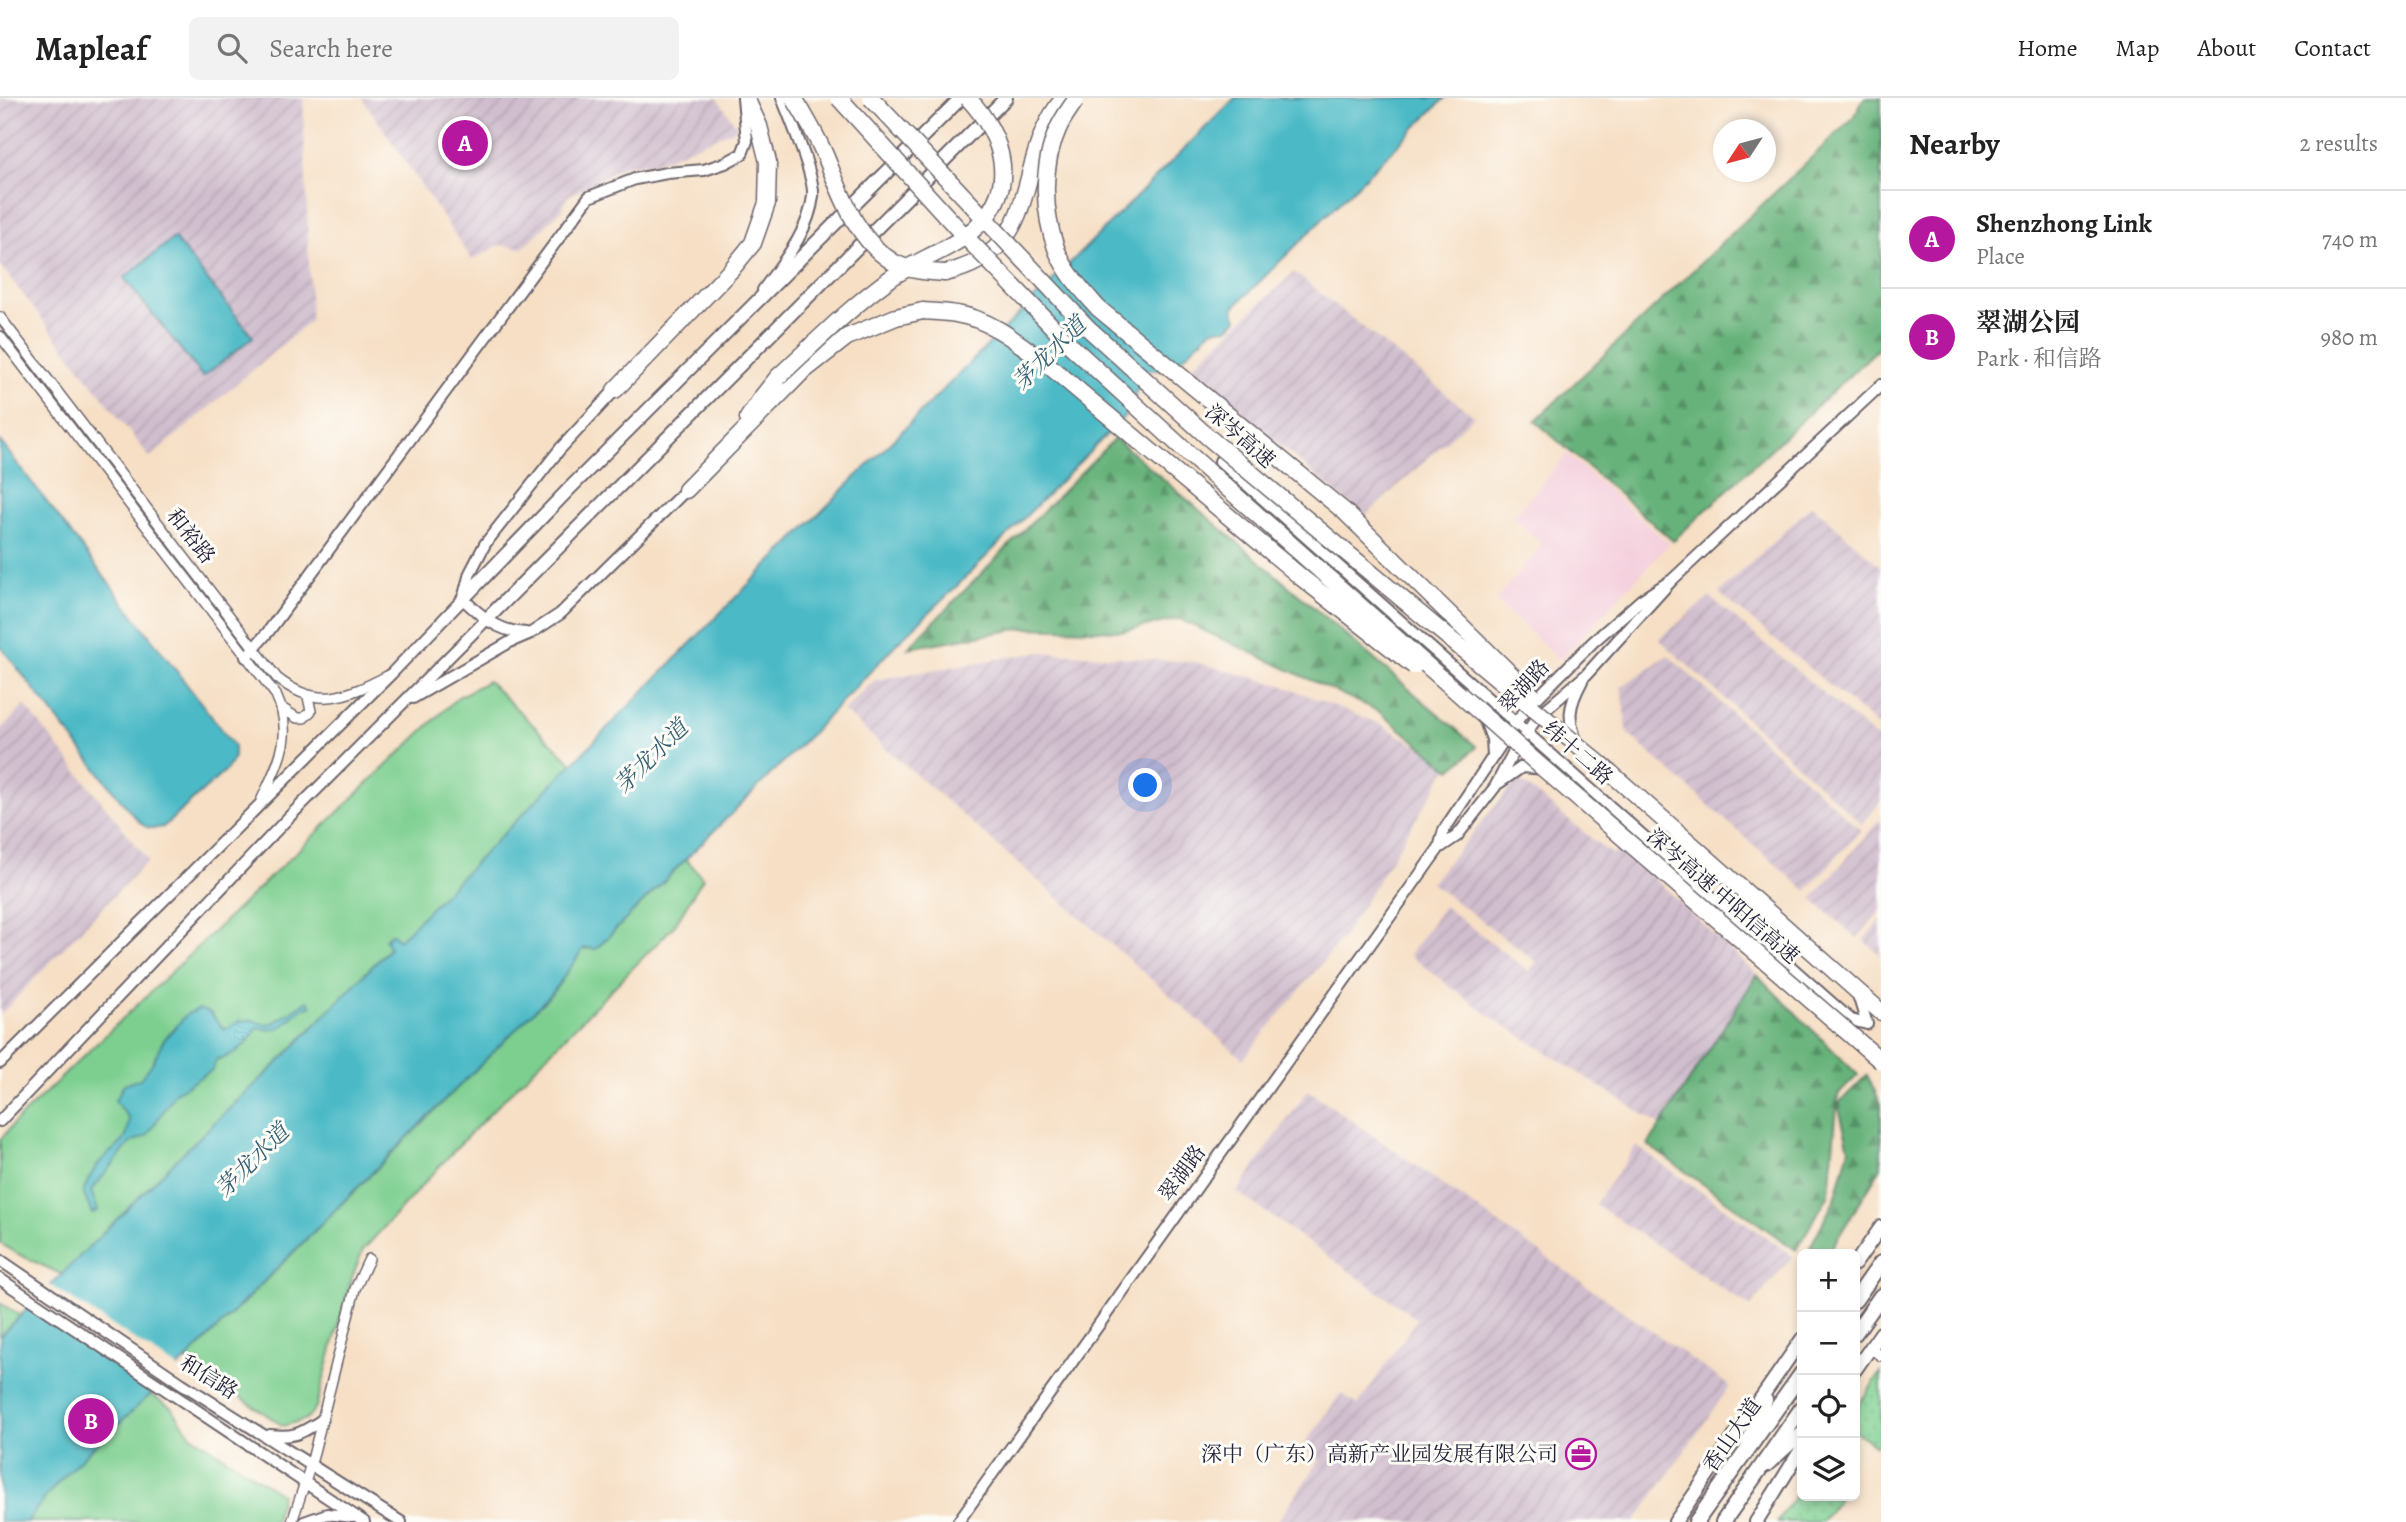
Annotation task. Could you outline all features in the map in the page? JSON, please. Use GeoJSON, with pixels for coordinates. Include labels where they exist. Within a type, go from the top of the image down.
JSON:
{"type":"FeatureCollection","features":[{"type":"Feature","properties":{"kind":"highway"},"geometry":{"type":"LineString","coordinates":[[615,390],[732,270],[752,243],[767,203],[768,162],[759,126],[745,98]]}},
{"type":"Feature","properties":{"kind":"highway"},"geometry":{"type":"LineString","coordinates":[[794,98],[823,152],[855,223],[872,244],[894,262],[922,272],[945,273],[968,268],[992,253],[1009,234],[1020,212],[1044,127],[1072,99]]}},
{"type":"Feature","properties":{"kind":"highway"},"geometry":{"type":"LineString","coordinates":[[839,98],[959,230],[1070,345],[1190,456],[1537,763]]}},
{"type":"Feature","properties":{"kind":"highway","name":"深岑高速"},"geometry":{"type":"LineString","coordinates":[[871,98],[1088,327],[1208,437],[1612,774]]}},
{"type":"Feature","properties":{"kind":"highway"},"geometry":{"type":"LineString","coordinates":[[729,446],[778,377],[861,301],[892,277],[973,230],[990,212],[1000,191],[1003,164],[995,135],[981,112],[968,98]]}},
{"type":"Feature","properties":{"kind":"highway"},"geometry":{"type":"LineString","coordinates":[[1072,99],[1048,160],[1046,191],[1049,220],[1058,252],[1074,281],[1098,308],[1344,511],[1612,774]]}},
{"type":"Feature","properties":{"kind":"highway"},"geometry":{"type":"LineString","coordinates":[[686,490],[802,373],[847,337],[896,317],[923,312],[959,314],[995,327],[1026,348],[1302,578],[1537,763]]}},
{"type":"Feature","properties":{"kind":"highway","name":"深岑高速 中阳信高速"},"geometry":{"type":"LineString","coordinates":[[1537,763],[1881,1061]]}},
{"type":"Feature","properties":{"kind":"highway","name":"深岑高速 中阳信高速"},"geometry":{"type":"LineString","coordinates":[[1612,774],[1881,1012]]}},
{"type":"Feature","properties":{"kind":"highway"},"geometry":{"type":"LineString","coordinates":[[1860,1293],[1881,1263]]}},
{"type":"Feature","properties":{"kind":"highway"},"geometry":{"type":"LineString","coordinates":[[1860,1326],[1881,1296]]}},
{"type":"Feature","properties":{"kind":"highway","name":"香山大道"},"geometry":{"type":"LineString","coordinates":[[1696,1522],[1801,1375]]}},
{"type":"Feature","properties":{"kind":"highway","name":"香山大道"},"geometry":{"type":"LineString","coordinates":[[1723,1522],[1797,1415]]}},
{"type":"Feature","properties":{"kind":"main road"},"geometry":{"type":"LineString","coordinates":[[463,599],[570,487],[961,98]]}},
{"type":"Feature","properties":{"kind":"main road"},"geometry":{"type":"LineString","coordinates":[[486,620],[1006,98]]}},
{"type":"Feature","properties":{"kind":"main road"},"geometry":{"type":"LineString","coordinates":[[1860,1257],[1881,1227]]}},
{"type":"Feature","properties":{"kind":"main road"},"geometry":{"type":"LineString","coordinates":[[1860,1366],[1875,1352],[1881,1333]]}},
{"type":"Feature","properties":{"kind":"main road"},"geometry":{"type":"LineString","coordinates":[[1675,1522],[1797,1346]]}},
{"type":"Feature","properties":{"kind":"main road"},"geometry":{"type":"LineString","coordinates":[[1740,1462],[1776,1377]]}},
{"type":"Feature","properties":{"kind":"main road"},"geometry":{"type":"LineString","coordinates":[[1756,1474],[1797,1437]]}},
{"type":"Feature","properties":{"kind":"main road"},"geometry":{"type":"LineString","coordinates":[[1756,1522],[1797,1456]]}},
{"type":"Feature","properties":{"kind":"street"},"geometry":{"type":"LineString","coordinates":[[246,657],[268,632],[589,197],[635,179],[704,170],[742,154],[747,141],[745,98]]}},
{"type":"Feature","properties":{"kind":"street"},"geometry":{"type":"LineString","coordinates":[[748,310],[802,233],[813,194],[804,158],[782,98]]}},
{"type":"Feature","properties":{"kind":"street","name":"和裕路"},"geometry":{"type":"LineString","coordinates":[[0,317],[277,678],[290,689],[308,696]]}},
{"type":"Feature","properties":{"kind":"street","name":"和裕路"},"geometry":{"type":"LineString","coordinates":[[0,336],[276,695],[285,725],[284,745],[261,802]]}},
{"type":"Feature","properties":{"kind":"street","name":"翠湖路"},"geometry":{"type":"LineString","coordinates":[[1439,848],[1457,836],[1494,787],[1538,716],[1586,675],[1672,580],[1881,385]]}},
{"type":"Feature","properties":{"kind":"street"},"geometry":{"type":"LineString","coordinates":[[0,1063],[463,599],[473,565],[496,530],[560,449],[615,390]]}},
{"type":"Feature","properties":{"kind":"street","name":"纬十二路"},"geometry":{"type":"LineString","coordinates":[[1220,461],[1851,1020],[1867,1024],[1858,995],[1582,754]]}},
{"type":"Feature","properties":{"kind":"street"},"geometry":{"type":"LineString","coordinates":[[398,707],[510,642],[531,633],[574,602],[686,490]]}},
{"type":"Feature","properties":{"kind":"street"},"geometry":{"type":"LineString","coordinates":[[1268,504],[1282,491],[1582,754]]}},
{"type":"Feature","properties":{"kind":"street","name":"翠湖路"},"geometry":{"type":"LineString","coordinates":[[957,1522],[1439,848],[1444,830],[1516,722],[1564,670],[1641,600],[1672,580]]}},
{"type":"Feature","properties":{"kind":"street"},"geometry":{"type":"LineString","coordinates":[[463,599],[486,620],[514,632],[531,633]]}},
{"type":"Feature","properties":{"kind":"street"},"geometry":{"type":"LineString","coordinates":[[1,1120],[289,817],[486,620]]}},
{"type":"Feature","properties":{"kind":"street"},"geometry":{"type":"LineString","coordinates":[[1455,643],[1525,687],[1541,687],[1564,670]]}},
{"type":"Feature","properties":{"kind":"street"},"geometry":{"type":"LineString","coordinates":[[282,708],[297,718],[304,719],[311,710],[308,696],[335,697],[356,692],[392,673]]}},
{"type":"Feature","properties":{"kind":"street"},"geometry":{"type":"LineString","coordinates":[[1582,754],[1569,718],[1572,700],[1586,675]]}},
{"type":"Feature","properties":{"kind":"street"},"geometry":{"type":"LineString","coordinates":[[1471,682],[1492,739],[1493,756]]}},
{"type":"Feature","properties":{"kind":"street"},"geometry":{"type":"LineString","coordinates":[[1494,787],[1522,766],[1576,778]]}},
{"type":"Feature","properties":{"kind":"street"},"geometry":{"type":"LineString","coordinates":[[292,1522],[311,1464],[355,1289],[369,1259]]}},
{"type":"Feature","properties":{"kind":"street","name":"和信路"},"geometry":{"type":"LineString","coordinates":[[0,1260],[181,1383],[401,1522]]}},
{"type":"Feature","properties":{"kind":"street","name":"和信路"},"geometry":{"type":"LineString","coordinates":[[0,1279],[362,1521]]}},
{"type":"Feature","properties":{"kind":"street"},"geometry":{"type":"LineString","coordinates":[[264,1434],[286,1437],[298,1435],[322,1420]]}},
{"type":"Feature","properties":{"kind":"street"},"geometry":{"type":"LineString","coordinates":[[304,1522],[327,1514],[362,1521]]}},
{"type":"Feature","properties":{"kind":"shaded area"},"geometry":{"type":"Polygon","coordinates":[[[0,98],[303,98],[311,320],[150,458],[0,265],[0,98]]]}},
{"type":"Feature","properties":{"kind":"shaded area"},"geometry":{"type":"Polygon","coordinates":[[[362,98],[717,98],[738,128],[656,163],[623,166],[567,197],[562,210],[523,248],[499,245],[472,260],[362,98]]]}},
{"type":"Feature","properties":{"kind":"shaded area"},"geometry":{"type":"Polygon","coordinates":[[[1294,272],[1474,416],[1364,517],[1190,368],[1294,272]]]}},
{"type":"Feature","properties":{"kind":"shaded area"},"geometry":{"type":"Polygon","coordinates":[[[1567,454],[1669,544],[1560,660],[1496,600],[1542,545],[1513,517],[1567,454]]]}},
{"type":"Feature","properties":{"kind":"shaded area"},"geometry":{"type":"Polygon","coordinates":[[[1812,505],[1881,567],[1881,728],[1719,593],[1812,505]]]}},
{"type":"Feature","properties":{"kind":"shaded area"},"geometry":{"type":"Polygon","coordinates":[[[1710,597],[1881,742],[1881,801],[1862,824],[1659,639],[1710,597]]]}},
{"type":"Feature","properties":{"kind":"shaded area"},"geometry":{"type":"Polygon","coordinates":[[[1040,652],[1194,662],[1281,685],[1380,724],[1450,764],[1343,937],[1243,1059],[843,711],[875,680],[1040,652]]]}},
{"type":"Feature","properties":{"kind":"shaded area"},"geometry":{"type":"Polygon","coordinates":[[[1668,655],[1861,830],[1806,891],[1628,734],[1621,687],[1668,655]]]}},
{"type":"Feature","properties":{"kind":"shaded area"},"geometry":{"type":"Polygon","coordinates":[[[25,705],[148,860],[0,1015],[0,731],[25,705]]]}},
{"type":"Feature","properties":{"kind":"shaded area"},"geometry":{"type":"Polygon","coordinates":[[[1518,779],[1612,855],[1620,846],[1757,975],[1660,1125],[1490,1016],[1409,955],[1444,906],[1528,971],[1537,962],[1431,883],[1518,779]]]}},
{"type":"Feature","properties":{"kind":"shaded area"},"geometry":{"type":"Polygon","coordinates":[[[1881,818],[1881,910],[1857,938],[1812,899],[1881,818]]]}},
{"type":"Feature","properties":{"kind":"shaded area"},"geometry":{"type":"Polygon","coordinates":[[[1881,919],[1881,956],[1863,940],[1881,919]]]}},
{"type":"Feature","properties":{"kind":"shaded area"},"geometry":{"type":"Polygon","coordinates":[[[1308,1090],[1730,1386],[1635,1522],[1277,1522],[1320,1460],[1303,1447],[1341,1393],[1358,1405],[1417,1319],[1237,1192],[1308,1090]]]}},
{"type":"Feature","properties":{"kind":"shaded area"},"geometry":{"type":"Polygon","coordinates":[[[1636,1146],[1793,1256],[1750,1307],[1595,1204],[1636,1146]]]}},
{"type":"Feature","properties":{"kind":"green space"},"geometry":{"type":"Polygon","coordinates":[[[1864,98],[1881,98],[1881,346],[1673,541],[1535,421],[1852,119],[1864,98]]]}},
{"type":"Feature","properties":{"kind":"green space"},"geometry":{"type":"Polygon","coordinates":[[[1115,438],[1477,747],[1451,770],[1378,711],[1179,619],[1123,631],[1024,628],[908,648],[1115,438]]]}},
{"type":"Feature","properties":{"kind":"green space"},"geometry":{"type":"Polygon","coordinates":[[[488,681],[573,764],[399,941],[391,933],[385,940],[390,948],[283,1058],[187,1149],[63,1275],[0,1243],[0,1140],[15,1122],[458,697],[488,681]]]}},
{"type":"Feature","properties":{"kind":"green space"},"geometry":{"type":"Polygon","coordinates":[[[686,859],[703,878],[674,926],[459,1145],[363,1250],[351,1280],[316,1407],[307,1419],[283,1426],[186,1360],[553,992],[584,948],[596,949],[686,859]]]}},
{"type":"Feature","properties":{"kind":"green space"},"geometry":{"type":"Polygon","coordinates":[[[1757,975],[1858,1075],[1838,1095],[1829,1194],[1796,1250],[1648,1145],[1757,975]]]}},
{"type":"Feature","properties":{"kind":"green space"},"geometry":{"type":"Polygon","coordinates":[[[1867,1075],[1881,1104],[1881,1168],[1831,1249],[1818,1249],[1810,1247],[1835,1199],[1849,1149],[1838,1104],[1867,1075]]]}},
{"type":"Feature","properties":{"kind":"green space"},"geometry":{"type":"Polygon","coordinates":[[[0,1303],[172,1408],[190,1434],[281,1494],[275,1522],[0,1522],[0,1303]]]}},
{"type":"Feature","properties":{"kind":"green space"},"geometry":{"type":"Polygon","coordinates":[[[1881,1372],[1881,1438],[1876,1446],[1860,1435],[1860,1403],[1881,1372]]]}},
{"type":"Feature","properties":{"kind":"green space"},"geometry":{"type":"Polygon","coordinates":[[[1797,1493],[1797,1501],[1837,1501],[1822,1522],[1777,1522],[1797,1493]]]}},
{"type":"Feature","properties":{"kind":"water","name":"茅龙水道"},"geometry":{"type":"Polygon","coordinates":[[[1235,98],[1445,98],[1236,305],[1233,309],[1237,319],[1228,328],[1213,329],[1178,362],[1166,369],[1145,373],[1142,387],[1136,391],[1133,407],[1125,416],[596,949],[584,948],[553,992],[160,1386],[80,1460],[43,1500],[27,1522],[0,1522],[0,1336],[187,1149],[283,1058],[390,948],[385,940],[391,933],[399,940],[739,594],[1235,98]]]}},
{"type":"Feature","properties":{"kind":"water"},"geometry":{"type":"Polygon","coordinates":[[[174,238],[253,337],[203,377],[124,278],[174,238]]]}},
{"type":"Feature","properties":{"kind":"water"},"geometry":{"type":"Polygon","coordinates":[[[0,441],[234,746],[234,757],[227,769],[163,827],[147,827],[136,818],[0,646],[0,441]]]}},
{"type":"Feature","properties":{"kind":"water"},"geometry":{"type":"Polygon","coordinates":[[[308,1001],[311,1006],[282,1026],[276,1029],[257,1028],[241,1048],[217,1059],[212,1070],[176,1092],[147,1136],[131,1142],[91,1191],[98,1210],[92,1214],[83,1192],[97,1165],[124,1141],[128,1128],[129,1118],[115,1101],[124,1084],[140,1079],[152,1064],[163,1041],[187,1014],[199,1009],[209,1012],[224,1029],[240,1021],[252,1020],[266,1025],[308,1001]]]}},
{"type":"Feature","properties":{"kind":"pier"},"geometry":{"type":"Polygon","coordinates":[[[48,1284],[181,1370],[159,1392],[26,1306],[48,1284]]]}},
{"type":"Feature","properties":{"kind":"place","name":"Shenzhong Link"},"geometry":{"type":"Point","coordinates":[465,143]}},
{"type":"Feature","properties":{"kind":"place","name":"翠湖公园"},"geometry":{"type":"Point","coordinates":[91,1421]}},
{"type":"Feature","properties":{"kind":"place","name":"深中（广东）高新产业园发展有限公司"},"geometry":{"type":"Point","coordinates":[1581,1454]}}]}
